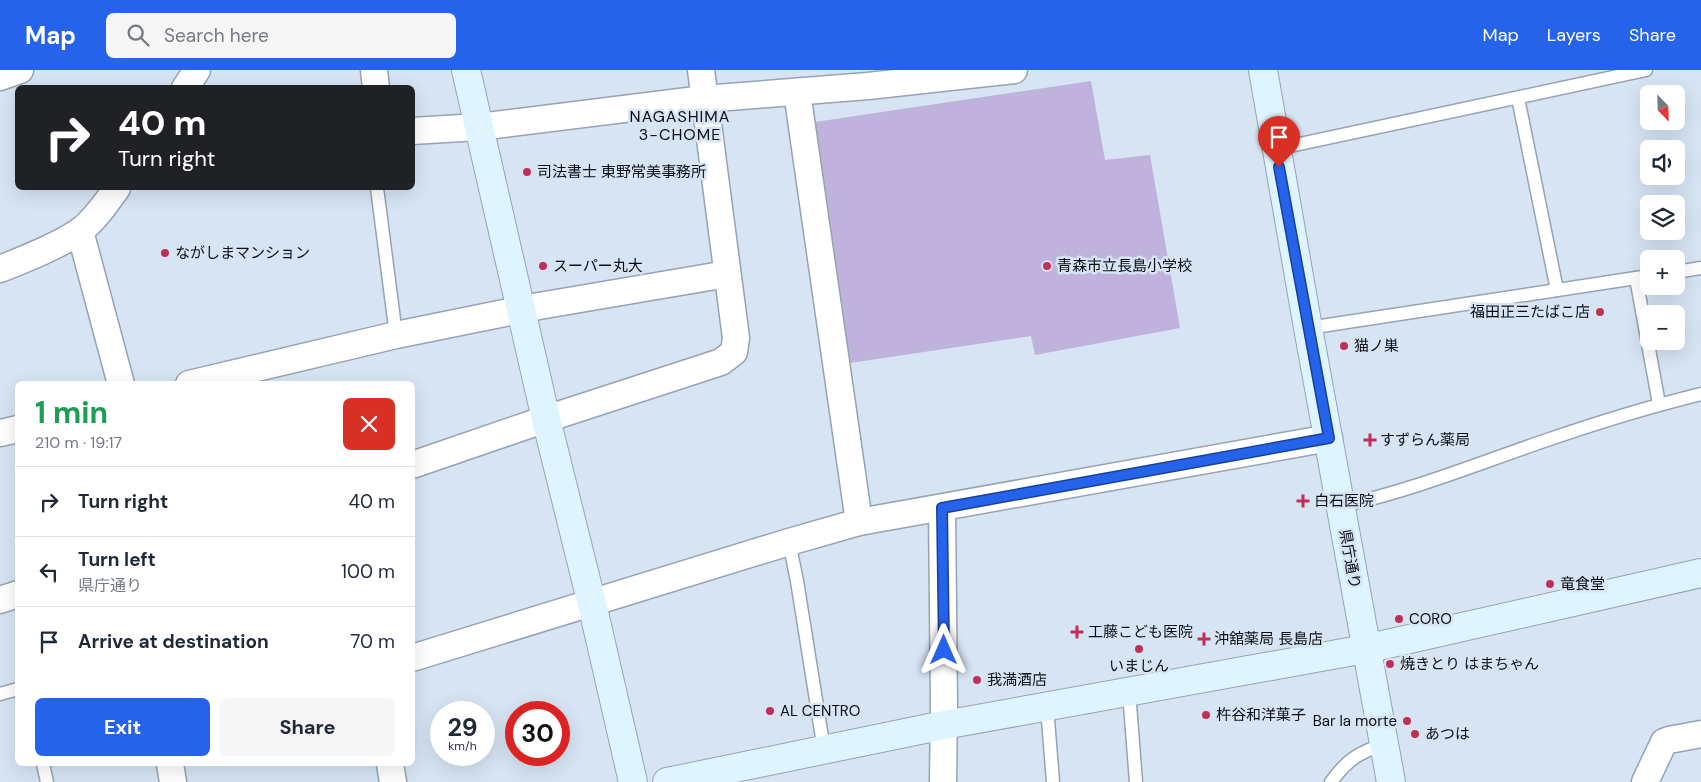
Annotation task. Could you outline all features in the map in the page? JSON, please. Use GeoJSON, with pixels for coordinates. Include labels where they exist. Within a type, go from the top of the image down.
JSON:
{"type":"FeatureCollection","features":[{"type":"Feature","properties":{"kind":"street"},"geometry":{"type":"LineString","coordinates":[[0,77],[20,70]]}},
{"type":"Feature","properties":{"kind":"street"},"geometry":{"type":"LineString","coordinates":[[187,85],[196,70]]}},
{"type":"Feature","properties":{"kind":"street"},"geometry":{"type":"LineString","coordinates":[[374,70],[376,85]]}},
{"type":"Feature","properties":{"kind":"street"},"geometry":{"type":"LineString","coordinates":[[466,70],[546,419],[592,604],[633,782]]}},
{"type":"Feature","properties":{"kind":"street"},"geometry":{"type":"LineString","coordinates":[[415,464],[721,362],[734,352],[736,338],[701,70]]}},
{"type":"Feature","properties":{"kind":"street"},"geometry":{"type":"LineString","coordinates":[[415,131],[479,127],[704,99],[797,92],[1007,70]]}},
{"type":"Feature","properties":{"kind":"street","name":"県庁通り"},"geometry":{"type":"LineString","coordinates":[[1263,70],[1391,782]]}},
{"type":"Feature","properties":{"kind":"street"},"geometry":{"type":"LineString","coordinates":[[797,92],[858,522]]}},
{"type":"Feature","properties":{"kind":"street"},"geometry":{"type":"LineString","coordinates":[[0,269],[37,254],[80,231],[97,215],[116,190]]}},
{"type":"Feature","properties":{"kind":"street"},"geometry":{"type":"LineString","coordinates":[[80,231],[119,381]]}},
{"type":"Feature","properties":{"kind":"street"},"geometry":{"type":"LineString","coordinates":[[202,381],[396,335],[521,310],[727,274]]}},
{"type":"Feature","properties":{"kind":"street"},"geometry":{"type":"LineString","coordinates":[[0,433],[15,430]]}},
{"type":"Feature","properties":{"kind":"street"},"geometry":{"type":"LineString","coordinates":[[415,657],[858,522],[1329,438]]}},
{"type":"Feature","properties":{"kind":"street"},"geometry":{"type":"LineString","coordinates":[[942,508],[944,568],[943,782]]}},
{"type":"Feature","properties":{"kind":"street"},"geometry":{"type":"LineString","coordinates":[[666,782],[944,725],[1366,649],[1701,573]]}},
{"type":"Feature","properties":{"kind":"street"},"geometry":{"type":"LineString","coordinates":[[0,600],[15,595]]}},
{"type":"Feature","properties":{"kind":"street"},"geometry":{"type":"LineString","coordinates":[[1645,782],[1664,742],[1701,734]]}},
{"type":"Feature","properties":{"kind":"street"},"geometry":{"type":"LineString","coordinates":[[170,766],[173,782]]}},
{"type":"Feature","properties":{"kind":"street"},"geometry":{"type":"LineString","coordinates":[[390,766],[393,782]]}},
{"type":"Feature","properties":{"kind":"lane"},"geometry":{"type":"LineString","coordinates":[[1276,149],[1646,70]]}},
{"type":"Feature","properties":{"kind":"lane"},"geometry":{"type":"LineString","coordinates":[[1518,98],[1557,290]]}},
{"type":"Feature","properties":{"kind":"lane"},"geometry":{"type":"LineString","coordinates":[[377,190],[396,335]]}},
{"type":"Feature","properties":{"kind":"lane"},"geometry":{"type":"LineString","coordinates":[[1685,271],[1701,268]]}},
{"type":"Feature","properties":{"kind":"lane"},"geometry":{"type":"LineString","coordinates":[[1308,328],[1640,277]]}},
{"type":"Feature","properties":{"kind":"lane"},"geometry":{"type":"LineString","coordinates":[[1644,295],[1659,404]]}},
{"type":"Feature","properties":{"kind":"lane"},"geometry":{"type":"LineString","coordinates":[[1341,506],[1417,486],[1546,440],[1659,404],[1701,394]]}},
{"type":"Feature","properties":{"kind":"lane"},"geometry":{"type":"LineString","coordinates":[[789,542],[824,750]]}},
{"type":"Feature","properties":{"kind":"lane"},"geometry":{"type":"LineString","coordinates":[[0,694],[15,690]]}},
{"type":"Feature","properties":{"kind":"lane"},"geometry":{"type":"LineString","coordinates":[[1129,692],[1136,782]]}},
{"type":"Feature","properties":{"kind":"lane"},"geometry":{"type":"LineString","coordinates":[[1047,707],[1053,782]]}},
{"type":"Feature","properties":{"kind":"lane"},"geometry":{"type":"LineString","coordinates":[[1331,782],[1353,758],[1383,744]]}},
{"type":"Feature","properties":{"kind":"lane"},"geometry":{"type":"LineString","coordinates":[[44,766],[47,782]]}},
{"type":"Feature","properties":{"kind":"shaded area"},"geometry":{"type":"Polygon","coordinates":[[[1091,81],[1105,160],[1150,155],[1180,328],[1035,355],[1031,336],[850,363],[815,122],[1091,81]]]}},
{"type":"Feature","properties":{"kind":"place","name":"司法書士 東野常美事務所"},"geometry":{"type":"Point","coordinates":[527,172]}},
{"type":"Feature","properties":{"kind":"place","name":"ながしまマンション"},"geometry":{"type":"Point","coordinates":[165,253]}},
{"type":"Feature","properties":{"kind":"place","name":"スーパー丸大"},"geometry":{"type":"Point","coordinates":[543,266]}},
{"type":"Feature","properties":{"kind":"place","name":"青森市立長島小学校"},"geometry":{"type":"Point","coordinates":[1047,266]}},
{"type":"Feature","properties":{"kind":"place","name":"福田正三たばこ店"},"geometry":{"type":"Point","coordinates":[1600,312]}},
{"type":"Feature","properties":{"kind":"place","name":"猫ノ巣"},"geometry":{"type":"Point","coordinates":[1344,346]}},
{"type":"Feature","properties":{"kind":"place","name":"すずらん薬局"},"geometry":{"type":"Point","coordinates":[1370,440]}},
{"type":"Feature","properties":{"kind":"place","name":"白石医院"},"geometry":{"type":"Point","coordinates":[1303,501]}},
{"type":"Feature","properties":{"kind":"place","name":"竜食堂"},"geometry":{"type":"Point","coordinates":[1550,584]}},
{"type":"Feature","properties":{"kind":"place","name":"CORO"},"geometry":{"type":"Point","coordinates":[1399,619]}},
{"type":"Feature","properties":{"kind":"place","name":"工藤こども医院"},"geometry":{"type":"Point","coordinates":[1077,632]}},
{"type":"Feature","properties":{"kind":"place","name":"沖舘薬局 長島店"},"geometry":{"type":"Point","coordinates":[1204,639]}},
{"type":"Feature","properties":{"kind":"place","name":"いまじん"},"geometry":{"type":"Point","coordinates":[1139,649]}},
{"type":"Feature","properties":{"kind":"place","name":"焼きとり はまちゃん"},"geometry":{"type":"Point","coordinates":[1390,664]}},
{"type":"Feature","properties":{"kind":"place","name":"我満酒店"},"geometry":{"type":"Point","coordinates":[977,680]}},
{"type":"Feature","properties":{"kind":"place","name":"AL CENTRO"},"geometry":{"type":"Point","coordinates":[770,711]}},
{"type":"Feature","properties":{"kind":"place","name":"杵谷和洋菓子"},"geometry":{"type":"Point","coordinates":[1206,715]}},
{"type":"Feature","properties":{"kind":"place","name":"Bar la morte"},"geometry":{"type":"Point","coordinates":[1407,721]}},
{"type":"Feature","properties":{"kind":"place","name":"あつは"},"geometry":{"type":"Point","coordinates":[1415,734]}},
{"type":"Feature","properties":{"kind":"district","name":"NAGASHIMA 3-CHOME"},"geometry":{"type":"Point","coordinates":[680,125]}},
{"type":"Feature","properties":{"kind":"route"},"geometry":{"type":"LineString","coordinates":[[944,650],[942,508],[1329,438],[1279,167]]}}]}
